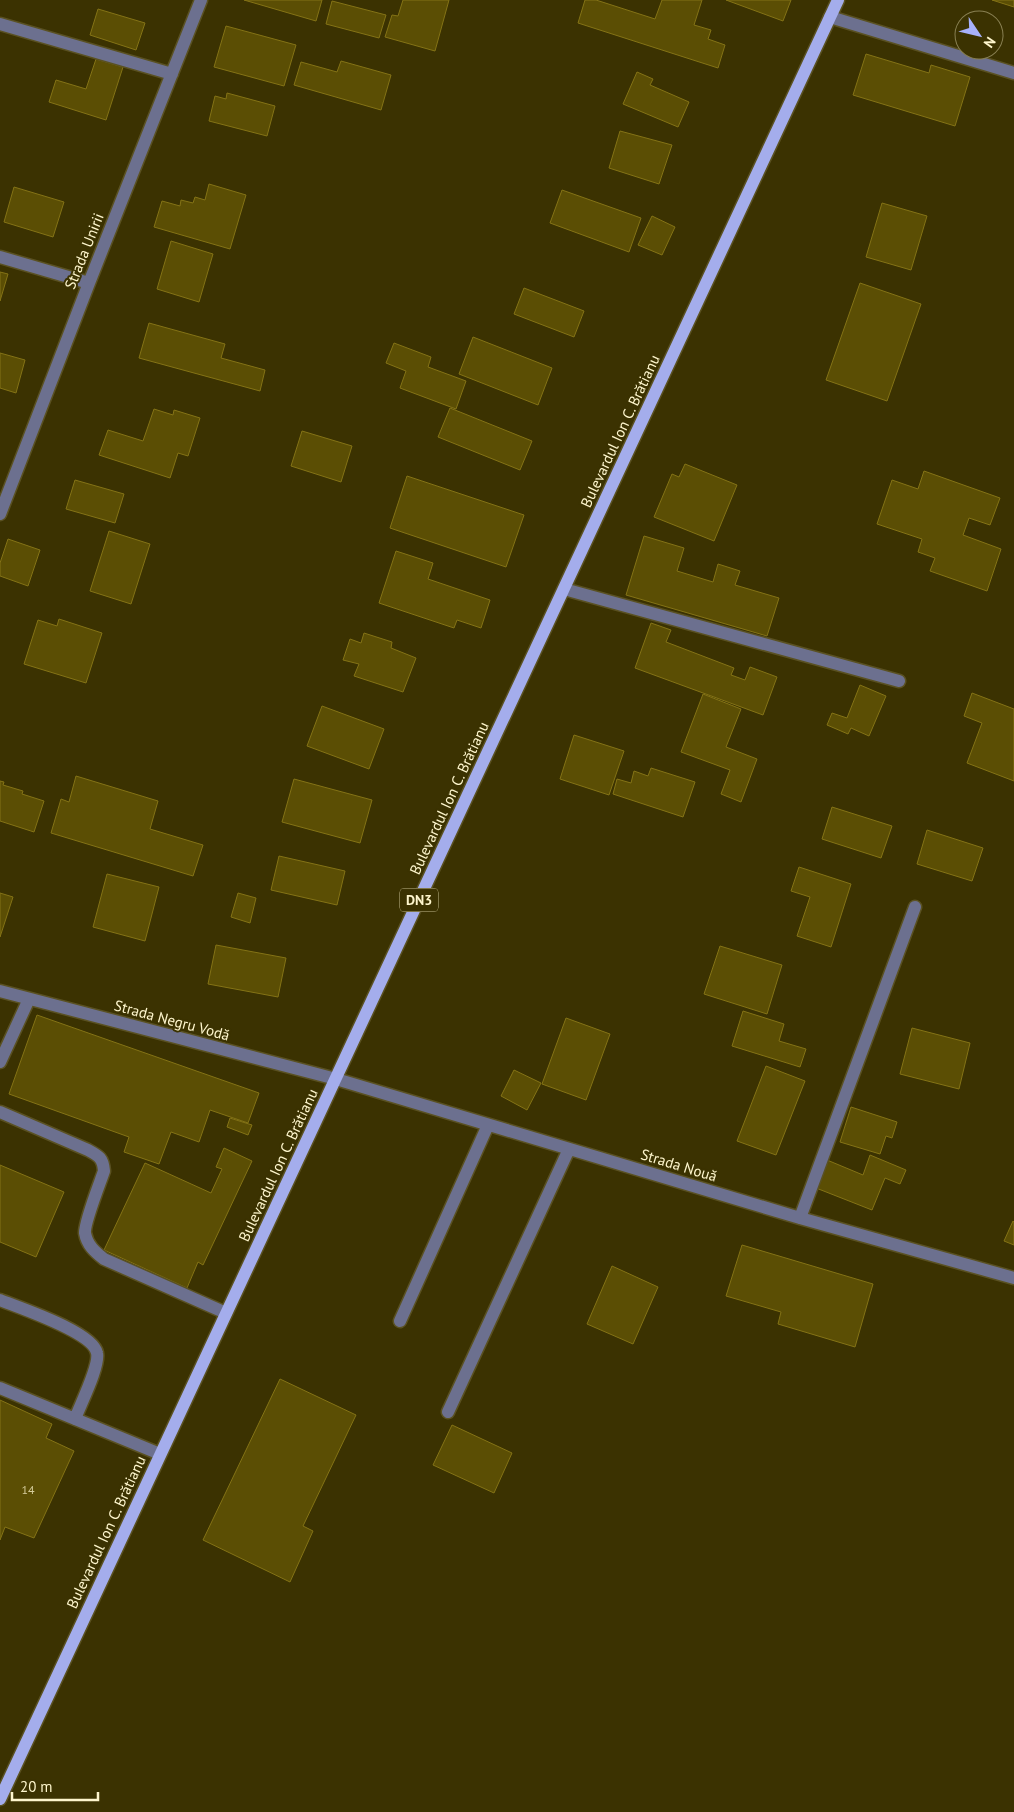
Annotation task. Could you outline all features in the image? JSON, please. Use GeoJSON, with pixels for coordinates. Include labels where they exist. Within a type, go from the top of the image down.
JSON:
{"type":"FeatureCollection","features":[{"type":"Feature","properties":{"kind":"main road","name":"Bulevardul Ion C. Brătianu"},"geometry":{"type":"LineString","coordinates":[[0,1799],[838,0]]}},
{"type":"Feature","properties":{"kind":"street","name":"Strada Unirii"},"geometry":{"type":"LineString","coordinates":[[0,514],[201,0]]}},
{"type":"Feature","properties":{"kind":"street"},"geometry":{"type":"LineString","coordinates":[[830,17],[1014,73]]}},
{"type":"Feature","properties":{"kind":"street"},"geometry":{"type":"LineString","coordinates":[[0,24],[172,74]]}},
{"type":"Feature","properties":{"kind":"street"},"geometry":{"type":"LineString","coordinates":[[0,257],[89,283]]}},
{"type":"Feature","properties":{"kind":"street"},"geometry":{"type":"LineString","coordinates":[[564,590],[900,682]]}},
{"type":"Feature","properties":{"kind":"street"},"geometry":{"type":"LineString","coordinates":[[800,1218],[914,907]]}},
{"type":"Feature","properties":{"kind":"street","name":"Strada Negru Vodă"},"geometry":{"type":"LineString","coordinates":[[0,991],[336,1079]]}},
{"type":"Feature","properties":{"kind":"street"},"geometry":{"type":"LineString","coordinates":[[0,1062],[29,999]]}},
{"type":"Feature","properties":{"kind":"street","name":"Strada Nouă"},"geometry":{"type":"LineString","coordinates":[[336,1079],[800,1218],[1014,1278]]}},
{"type":"Feature","properties":{"kind":"street"},"geometry":{"type":"LineString","coordinates":[[0,1112],[88,1150],[104,1162],[104,1171],[85,1230],[87,1241],[94,1251],[104,1259],[226,1313]]}},
{"type":"Feature","properties":{"kind":"street"},"geometry":{"type":"LineString","coordinates":[[400,1320],[488,1125]]}},
{"type":"Feature","properties":{"kind":"street"},"geometry":{"type":"LineString","coordinates":[[448,1412],[569,1149]]}},
{"type":"Feature","properties":{"kind":"street"},"geometry":{"type":"LineString","coordinates":[[0,1300],[78,1333],[90,1341],[97,1352],[96,1364],[75,1419]]}},
{"type":"Feature","properties":{"kind":"street"},"geometry":{"type":"LineString","coordinates":[[0,1388],[160,1454]]}},
{"type":"Feature","properties":{"kind":"building"},"geometry":{"type":"Polygon","coordinates":[[[244,0],[322,0],[316,21],[244,0]]]}},
{"type":"Feature","properties":{"kind":"building"},"geometry":{"type":"Polygon","coordinates":[[[403,0],[449,0],[435,51],[385,37],[392,15],[398,16],[403,0]]]}},
{"type":"Feature","properties":{"kind":"building"},"geometry":{"type":"Polygon","coordinates":[[[585,0],[596,0],[655,19],[662,0],[702,0],[694,25],[711,30],[708,39],[725,45],[718,68],[578,23],[585,0]]]}},
{"type":"Feature","properties":{"kind":"building"},"geometry":{"type":"Polygon","coordinates":[[[726,0],[791,0],[783,21],[726,0]]]}},
{"type":"Feature","properties":{"kind":"building"},"geometry":{"type":"Polygon","coordinates":[[[992,0],[1014,0],[1014,7],[992,0]]]}},
{"type":"Feature","properties":{"kind":"building"},"geometry":{"type":"Polygon","coordinates":[[[332,1],[386,15],[379,38],[326,24],[332,1]]]}},
{"type":"Feature","properties":{"kind":"building"},"geometry":{"type":"Polygon","coordinates":[[[98,9],[145,23],[136,50],[90,35],[98,9]]]}},
{"type":"Feature","properties":{"kind":"building"},"geometry":{"type":"Polygon","coordinates":[[[226,26],[296,45],[284,86],[214,67],[226,26]]]}},
{"type":"Feature","properties":{"kind":"building"},"geometry":{"type":"Polygon","coordinates":[[[866,54],[929,73],[931,65],[970,77],[955,126],[853,95],[866,54]]]}},
{"type":"Feature","properties":{"kind":"building"},"geometry":{"type":"Polygon","coordinates":[[[96,59],[123,67],[106,120],[49,102],[56,80],[86,89],[96,59]]]}},
{"type":"Feature","properties":{"kind":"building"},"geometry":{"type":"Polygon","coordinates":[[[341,61],[391,75],[381,110],[294,85],[301,62],[337,72],[341,61]]]}},
{"type":"Feature","properties":{"kind":"building"},"geometry":{"type":"Polygon","coordinates":[[[637,72],[653,79],[650,85],[689,102],[678,127],[623,104],[637,72]]]}},
{"type":"Feature","properties":{"kind":"building"},"geometry":{"type":"Polygon","coordinates":[[[227,93],[275,106],[267,136],[209,121],[215,96],[226,99],[227,93]]]}},
{"type":"Feature","properties":{"kind":"building"},"geometry":{"type":"Polygon","coordinates":[[[620,131],[672,145],[659,184],[609,168],[620,131]]]}},
{"type":"Feature","properties":{"kind":"building"},"geometry":{"type":"Polygon","coordinates":[[[209,184],[246,195],[230,249],[154,227],[162,201],[180,206],[181,200],[193,203],[195,197],[205,200],[209,184]]]}},
{"type":"Feature","properties":{"kind":"building"},"geometry":{"type":"Polygon","coordinates":[[[14,187],[64,202],[53,237],[4,222],[14,187]]]}},
{"type":"Feature","properties":{"kind":"building"},"geometry":{"type":"Polygon","coordinates":[[[562,190],[641,218],[629,252],[550,223],[562,190]]]}},
{"type":"Feature","properties":{"kind":"building"},"geometry":{"type":"Polygon","coordinates":[[[882,203],[927,216],[911,270],[866,257],[882,203]]]}},
{"type":"Feature","properties":{"kind":"building"},"geometry":{"type":"Polygon","coordinates":[[[652,216],[675,227],[662,255],[638,245],[652,216]]]}},
{"type":"Feature","properties":{"kind":"building"},"geometry":{"type":"Polygon","coordinates":[[[171,241],[213,254],[199,302],[157,289],[171,241]]]}},
{"type":"Feature","properties":{"kind":"building"},"geometry":{"type":"Polygon","coordinates":[[[0,272],[8,274],[0,301],[0,272]]]}},
{"type":"Feature","properties":{"kind":"building"},"geometry":{"type":"Polygon","coordinates":[[[860,283],[921,304],[887,401],[826,380],[860,283]]]}},
{"type":"Feature","properties":{"kind":"building"},"geometry":{"type":"Polygon","coordinates":[[[524,288],[584,311],[574,337],[514,314],[524,288]]]}},
{"type":"Feature","properties":{"kind":"building"},"geometry":{"type":"Polygon","coordinates":[[[149,323],[225,344],[221,358],[265,370],[260,391],[139,358],[149,323]]]}},
{"type":"Feature","properties":{"kind":"building"},"geometry":{"type":"Polygon","coordinates":[[[473,337],[552,368],[538,405],[459,374],[473,337]]]}},
{"type":"Feature","properties":{"kind":"building"},"geometry":{"type":"Polygon","coordinates":[[[394,343],[431,357],[428,367],[466,381],[456,409],[400,388],[406,371],[386,363],[394,343]]]}},
{"type":"Feature","properties":{"kind":"building"},"geometry":{"type":"Polygon","coordinates":[[[0,353],[25,360],[16,393],[0,388],[0,353]]]}},
{"type":"Feature","properties":{"kind":"building"},"geometry":{"type":"Polygon","coordinates":[[[450,408],[532,441],[520,470],[438,437],[450,408]]]}},
{"type":"Feature","properties":{"kind":"building"},"geometry":{"type":"Polygon","coordinates":[[[154,409],[173,415],[174,410],[200,418],[188,456],[178,453],[170,478],[99,455],[108,430],[143,441],[154,409]]]}},
{"type":"Feature","properties":{"kind":"building"},"geometry":{"type":"Polygon","coordinates":[[[302,431],[352,446],[341,482],[291,466],[302,431]]]}},
{"type":"Feature","properties":{"kind":"building"},"geometry":{"type":"Polygon","coordinates":[[[685,464],[737,485],[714,541],[654,517],[672,474],[679,477],[685,464]]]}},
{"type":"Feature","properties":{"kind":"building"},"geometry":{"type":"Polygon","coordinates":[[[924,471],[1000,498],[990,525],[969,518],[963,535],[1001,549],[987,591],[930,571],[935,558],[918,552],[922,539],[877,524],[892,480],[918,489],[924,471]]]}},
{"type":"Feature","properties":{"kind":"building"},"geometry":{"type":"Polygon","coordinates":[[[407,476],[524,515],[506,567],[390,528],[407,476]]]}},
{"type":"Feature","properties":{"kind":"building"},"geometry":{"type":"Polygon","coordinates":[[[75,480],[124,494],[115,523],[66,509],[75,480]]]}},
{"type":"Feature","properties":{"kind":"building"},"geometry":{"type":"Polygon","coordinates":[[[109,531],[150,544],[131,604],[90,591],[109,531]]]}},
{"type":"Feature","properties":{"kind":"building"},"geometry":{"type":"Polygon","coordinates":[[[644,536],[684,548],[677,571],[713,582],[718,564],[740,571],[735,585],[779,598],[767,636],[626,595],[644,536]]]}},
{"type":"Feature","properties":{"kind":"building"},"geometry":{"type":"Polygon","coordinates":[[[8,539],[40,550],[28,586],[0,576],[0,563],[8,539]]]}},
{"type":"Feature","properties":{"kind":"building"},"geometry":{"type":"Polygon","coordinates":[[[396,551],[433,563],[428,579],[490,600],[481,628],[457,620],[454,628],[379,603],[396,551]]]}},
{"type":"Feature","properties":{"kind":"building"},"geometry":{"type":"Polygon","coordinates":[[[59,619],[102,633],[86,683],[24,664],[38,620],[57,626],[59,619]]]}},
{"type":"Feature","properties":{"kind":"building"},"geometry":{"type":"Polygon","coordinates":[[[651,623],[671,630],[666,642],[734,668],[731,675],[745,680],[750,667],[777,677],[763,715],[635,668],[651,623]]]}},
{"type":"Feature","properties":{"kind":"building"},"geometry":{"type":"Polygon","coordinates":[[[364,633],[392,642],[391,648],[416,658],[403,692],[354,676],[359,664],[343,660],[350,639],[361,643],[364,633]]]}},
{"type":"Feature","properties":{"kind":"building"},"geometry":{"type":"Polygon","coordinates":[[[860,685],[886,696],[869,736],[851,728],[848,734],[827,725],[832,713],[847,718],[860,685]]]}},
{"type":"Feature","properties":{"kind":"building"},"geometry":{"type":"Polygon","coordinates":[[[972,693],[1014,709],[1014,781],[967,763],[982,723],[964,716],[972,693]]]}},
{"type":"Feature","properties":{"kind":"building"},"geometry":{"type":"Polygon","coordinates":[[[703,694],[741,709],[726,747],[757,759],[741,802],[721,794],[730,770],[681,752],[703,694]]]}},
{"type":"Feature","properties":{"kind":"building"},"geometry":{"type":"Polygon","coordinates":[[[322,706],[384,729],[369,769],[307,746],[322,706]]]}},
{"type":"Feature","properties":{"kind":"building"},"geometry":{"type":"Polygon","coordinates":[[[574,735],[624,751],[609,795],[560,779],[574,735]]]}},
{"type":"Feature","properties":{"kind":"building"},"geometry":{"type":"Polygon","coordinates":[[[651,768],[695,782],[683,817],[613,794],[617,779],[631,783],[634,771],[648,776],[651,768]]]}},
{"type":"Feature","properties":{"kind":"building"},"geometry":{"type":"Polygon","coordinates":[[[76,776],[158,801],[150,829],[203,845],[193,876],[51,833],[61,799],[69,802],[76,776]]]}},
{"type":"Feature","properties":{"kind":"building"},"geometry":{"type":"Polygon","coordinates":[[[294,779],[372,800],[360,843],[282,822],[294,779]]]}},
{"type":"Feature","properties":{"kind":"building"},"geometry":{"type":"Polygon","coordinates":[[[0,781],[4,782],[3,785],[23,791],[22,794],[44,801],[34,832],[0,821],[0,781]]]}},
{"type":"Feature","properties":{"kind":"building"},"geometry":{"type":"Polygon","coordinates":[[[832,807],[892,826],[881,858],[822,839],[832,807]]]}},
{"type":"Feature","properties":{"kind":"building"},"geometry":{"type":"Polygon","coordinates":[[[927,830],[983,848],[972,881],[917,864],[927,830]]]}},
{"type":"Feature","properties":{"kind":"building"},"geometry":{"type":"Polygon","coordinates":[[[279,856],[345,871],[337,905],[271,890],[279,856]]]}},
{"type":"Feature","properties":{"kind":"building"},"geometry":{"type":"Polygon","coordinates":[[[799,867],[851,884],[831,947],[797,936],[810,897],[791,891],[799,867]]]}},
{"type":"Feature","properties":{"kind":"building"},"geometry":{"type":"Polygon","coordinates":[[[107,874],[159,887],[145,941],[93,927],[107,874]]]}},
{"type":"Feature","properties":{"kind":"building"},"geometry":{"type":"Polygon","coordinates":[[[0,893],[13,897],[0,937],[0,893]]]}},
{"type":"Feature","properties":{"kind":"building"},"geometry":{"type":"Polygon","coordinates":[[[238,893],[256,898],[250,923],[231,917],[238,893]]]}},
{"type":"Feature","properties":{"kind":"building"},"geometry":{"type":"Polygon","coordinates":[[[216,945],[286,958],[278,997],[208,984],[216,945]]]}},
{"type":"Feature","properties":{"kind":"building"},"geometry":{"type":"Polygon","coordinates":[[[720,946],[782,965],[767,1014],[704,994],[720,946]]]}},
{"type":"Feature","properties":{"kind":"building"},"geometry":{"type":"Polygon","coordinates":[[[743,1011],[784,1024],[779,1041],[806,1049],[800,1067],[732,1046],[743,1011]]]}},
{"type":"Feature","properties":{"kind":"building"},"geometry":{"type":"Polygon","coordinates":[[[37,1015],[259,1093],[248,1123],[210,1110],[199,1142],[171,1132],[159,1164],[124,1152],[129,1137],[9,1094],[37,1015]]]}},
{"type":"Feature","properties":{"kind":"building"},"geometry":{"type":"Polygon","coordinates":[[[566,1018],[610,1034],[586,1100],[542,1084],[566,1018]]]}},
{"type":"Feature","properties":{"kind":"building"},"geometry":{"type":"Polygon","coordinates":[[[912,1028],[970,1043],[959,1089],[900,1074],[912,1028]]]}},
{"type":"Feature","properties":{"kind":"building"},"geometry":{"type":"Polygon","coordinates":[[[766,1066],[805,1081],[776,1155],[737,1141],[766,1066]]]}},
{"type":"Feature","properties":{"kind":"building"},"geometry":{"type":"Polygon","coordinates":[[[514,1070],[541,1083],[527,1110],[501,1096],[514,1070]]]}},
{"type":"Feature","properties":{"kind":"building"},"geometry":{"type":"Polygon","coordinates":[[[851,1107],[897,1122],[892,1138],[886,1136],[880,1154],[840,1142],[851,1107]]]}},
{"type":"Feature","properties":{"kind":"building"},"geometry":{"type":"Polygon","coordinates":[[[230,1118],[252,1125],[248,1135],[227,1127],[230,1118]]]}},
{"type":"Feature","properties":{"kind":"building"},"geometry":{"type":"Polygon","coordinates":[[[224,1148],[252,1161],[203,1265],[198,1262],[187,1288],[104,1250],[145,1163],[211,1193],[222,1169],[216,1167],[224,1148]]]}},
{"type":"Feature","properties":{"kind":"building"},"geometry":{"type":"Polygon","coordinates":[[[870,1155],[906,1170],[900,1184],[885,1178],[872,1210],[816,1188],[827,1160],[863,1175],[870,1155]]]}},
{"type":"Feature","properties":{"kind":"building"},"geometry":{"type":"Polygon","coordinates":[[[0,1165],[64,1192],[36,1257],[0,1242],[0,1165]]]}},
{"type":"Feature","properties":{"kind":"building"},"geometry":{"type":"Polygon","coordinates":[[[1014,1222],[1014,1245],[1004,1241],[1014,1222]]]}},
{"type":"Feature","properties":{"kind":"building"},"geometry":{"type":"Polygon","coordinates":[[[742,1245],[873,1284],[855,1347],[778,1324],[781,1312],[726,1296],[742,1245]]]}},
{"type":"Feature","properties":{"kind":"building"},"geometry":{"type":"Polygon","coordinates":[[[612,1266],[658,1287],[633,1344],[587,1324],[612,1266]]]}},
{"type":"Feature","properties":{"kind":"building"},"geometry":{"type":"Polygon","coordinates":[[[280,1379],[356,1415],[303,1526],[313,1531],[290,1582],[203,1540],[280,1379]]]}},
{"type":"Feature","properties":{"kind":"building"},"geometry":{"type":"Polygon","coordinates":[[[0,1400],[52,1424],[46,1438],[74,1451],[34,1538],[5,1527],[0,1540],[0,1400]]]}},
{"type":"Feature","properties":{"kind":"building"},"geometry":{"type":"Polygon","coordinates":[[[452,1425],[512,1453],[494,1493],[433,1465],[452,1425]]]}}]}
